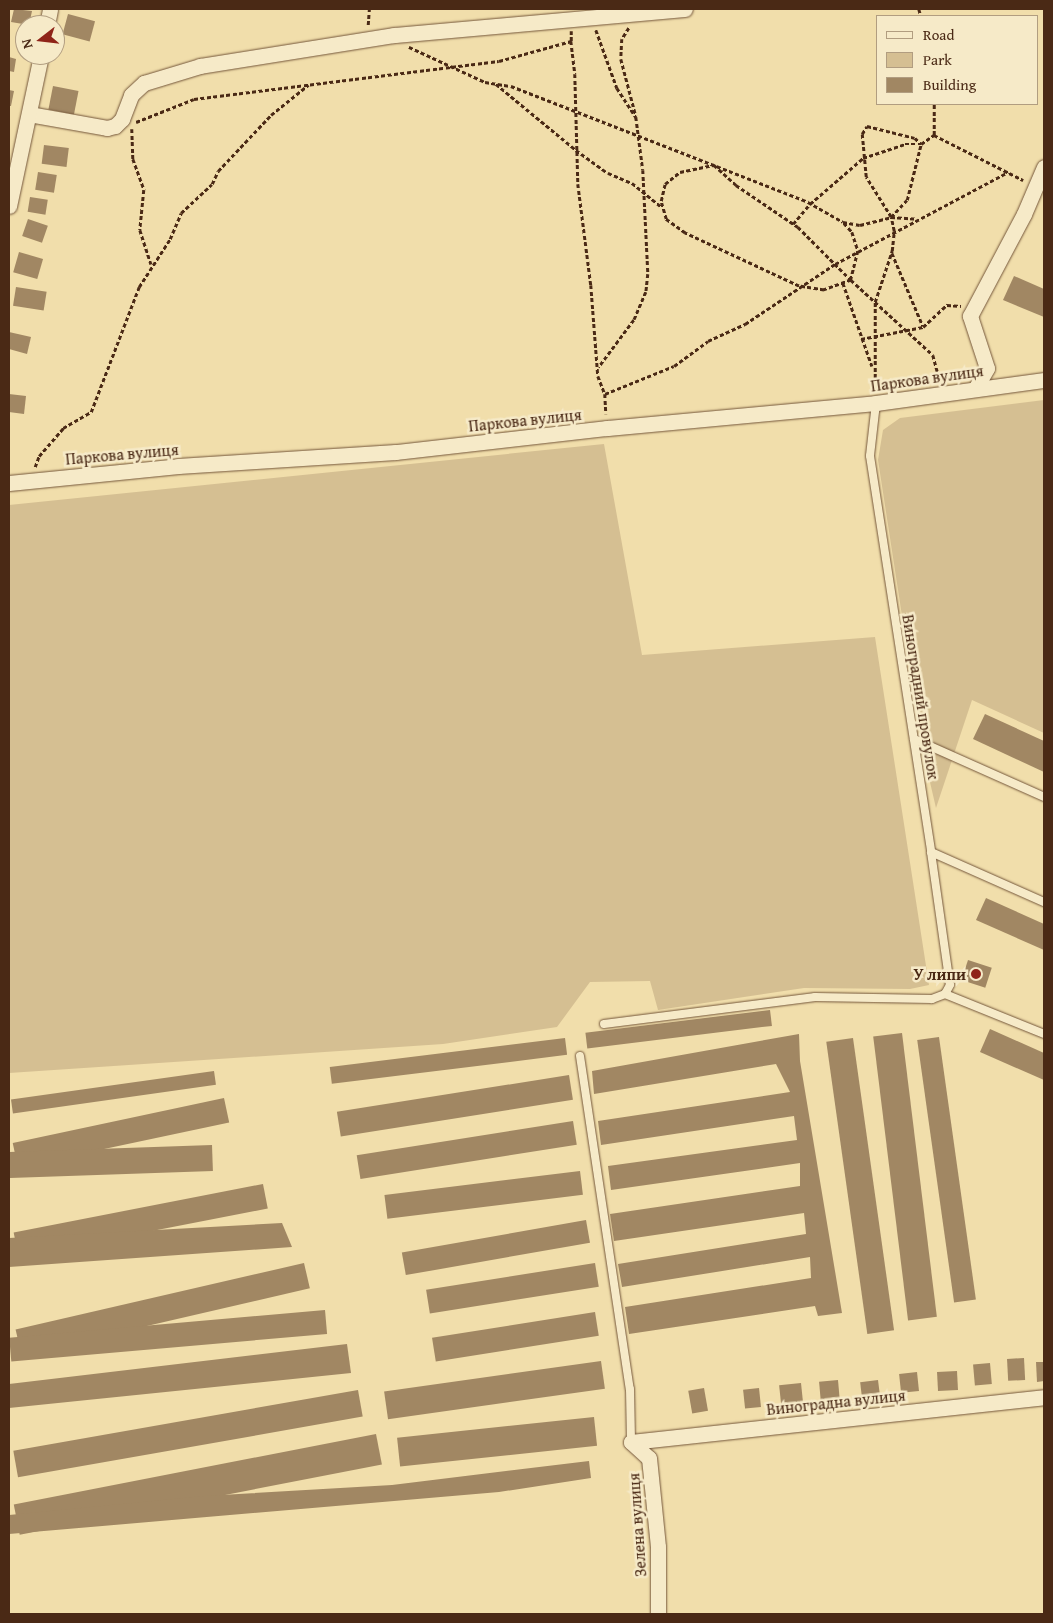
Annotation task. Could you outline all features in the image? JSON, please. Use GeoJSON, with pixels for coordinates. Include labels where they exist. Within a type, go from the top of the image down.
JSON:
{"type":"FeatureCollection","features":[{"type":"Feature","properties":{"kind":"street"},"geometry":{"type":"LineString","coordinates":[[29,114],[107,128],[115,126],[122,119],[131,95],[144,84],[200,66],[394,35],[588,15],[686,9]]}},
{"type":"Feature","properties":{"kind":"street"},"geometry":{"type":"LineString","coordinates":[[9,206],[14,146],[29,114],[39,65]]}},
{"type":"Feature","properties":{"kind":"street"},"geometry":{"type":"LineString","coordinates":[[975,389],[987,368],[970,316],[1036,187],[1044,167]]}},
{"type":"Feature","properties":{"kind":"street","name":"Паркова вулиця"},"geometry":{"type":"LineString","coordinates":[[9,483],[396,452],[606,428],[876,403],[1044,380]]}},
{"type":"Feature","properties":{"kind":"street","name":"Виноградна вулиця"},"geometry":{"type":"LineString","coordinates":[[631,1442],[1044,1397]]}},
{"type":"Feature","properties":{"kind":"street","name":"Зелена вулиця"},"geometry":{"type":"LineString","coordinates":[[631,1442],[649,1458],[658,1547],[658,1614]]}},
{"type":"Feature","properties":{"kind":"lane","name":"Виноградний провулок"},"geometry":{"type":"LineString","coordinates":[[876,403],[870,456],[932,852],[950,985],[945,994]]}},
{"type":"Feature","properties":{"kind":"lane"},"geometry":{"type":"LineString","coordinates":[[914,739],[1044,797]]}},
{"type":"Feature","properties":{"kind":"lane"},"geometry":{"type":"LineString","coordinates":[[932,852],[1044,902]]}},
{"type":"Feature","properties":{"kind":"lane"},"geometry":{"type":"LineString","coordinates":[[604,1024],[815,998],[932,999],[945,994],[1044,1034]]}},
{"type":"Feature","properties":{"kind":"lane"},"geometry":{"type":"LineString","coordinates":[[580,1056],[630,1390],[631,1442]]}},
{"type":"Feature","properties":{"kind":"path"},"geometry":{"type":"LineString","coordinates":[[598,368],[634,320],[646,292],[648,274],[644,235],[644,195],[636,116],[621,59],[622,39],[629,27],[645,13]]}},
{"type":"Feature","properties":{"kind":"path"},"geometry":{"type":"LineString","coordinates":[[588,15],[617,88],[636,116]]}},
{"type":"Feature","properties":{"kind":"path"},"geometry":{"type":"LineString","coordinates":[[572,18],[571,41],[577,114],[576,150],[598,376],[605,394],[606,428]]}},
{"type":"Feature","properties":{"kind":"path"},"geometry":{"type":"LineString","coordinates":[[394,35],[412,50],[447,66],[495,84],[511,86],[577,114],[714,165],[810,204],[843,222],[860,225],[891,217],[917,219]]}},
{"type":"Feature","properties":{"kind":"path"},"geometry":{"type":"LineString","coordinates":[[151,264],[140,230],[144,190],[133,159],[131,123],[194,99],[447,66],[500,61],[571,41]]}},
{"type":"Feature","properties":{"kind":"path"},"geometry":{"type":"LineString","coordinates":[[31,480],[39,456],[63,428],[91,412],[138,287],[151,264],[170,239],[181,213],[212,184],[218,171],[271,116],[309,84]]}},
{"type":"Feature","properties":{"kind":"path"},"geometry":{"type":"LineString","coordinates":[[495,84],[576,150],[608,173],[632,183],[644,195],[663,208]]}},
{"type":"Feature","properties":{"kind":"path"},"geometry":{"type":"LineString","coordinates":[[934,105],[934,135]]}},
{"type":"Feature","properties":{"kind":"path"},"geometry":{"type":"LineString","coordinates":[[876,403],[872,367],[875,336],[875,302],[892,251],[894,231],[891,217],[873,191],[863,158],[862,134],[867,126],[915,138],[921,144]]}},
{"type":"Feature","properties":{"kind":"path"},"geometry":{"type":"LineString","coordinates":[[793,224],[810,204],[863,158],[905,144],[921,144],[934,135]]}},
{"type":"Feature","properties":{"kind":"path"},"geometry":{"type":"LineString","coordinates":[[934,135],[1036,187]]}},
{"type":"Feature","properties":{"kind":"path"},"geometry":{"type":"LineString","coordinates":[[891,217],[907,200],[921,144]]}},
{"type":"Feature","properties":{"kind":"path"},"geometry":{"type":"LineString","coordinates":[[714,165],[680,172],[665,184],[661,201],[666,219],[685,233],[800,286],[824,290],[851,280]]}},
{"type":"Feature","properties":{"kind":"path"},"geometry":{"type":"LineString","coordinates":[[714,165],[736,185],[793,224],[933,355],[943,393]]}},
{"type":"Feature","properties":{"kind":"path"},"geometry":{"type":"LineString","coordinates":[[605,394],[674,366],[708,340],[746,324],[835,264],[1008,172]]}},
{"type":"Feature","properties":{"kind":"path"},"geometry":{"type":"LineString","coordinates":[[843,222],[852,232],[858,251],[851,280]]}},
{"type":"Feature","properties":{"kind":"path"},"geometry":{"type":"LineString","coordinates":[[892,251],[923,326]]}},
{"type":"Feature","properties":{"kind":"path"},"geometry":{"type":"LineString","coordinates":[[842,283],[872,367]]}},
{"type":"Feature","properties":{"kind":"path"},"geometry":{"type":"LineString","coordinates":[[861,339],[907,331],[923,326],[947,305],[960,304],[970,316]]}},
{"type":"Feature","properties":{"kind":"green space"},"geometry":{"type":"Polygon","coordinates":[[[1044,400],[1044,733],[972,700],[936,808],[923,752],[878,460],[883,430],[900,418],[1044,400]]]}},
{"type":"Feature","properties":{"kind":"green space"},"geometry":{"type":"Polygon","coordinates":[[[604,444],[642,655],[875,637],[929,985],[910,989],[804,988],[658,1010],[650,981],[590,982],[557,1027],[443,1044],[9,1073],[9,505],[604,444]]]}},
{"type":"Feature","properties":{"kind":"building"},"geometry":{"type":"Polygon","coordinates":[[[14,9],[32,11],[31,15],[15,15],[15,23],[11,22],[14,9]]]}},
{"type":"Feature","properties":{"kind":"building"},"geometry":{"type":"Polygon","coordinates":[[[68,14],[95,21],[90,42],[65,35],[68,14]]]}},
{"type":"Feature","properties":{"kind":"building"},"geometry":{"type":"Polygon","coordinates":[[[9,57],[15,59],[15,65],[14,72],[9,71],[9,57]]]}},
{"type":"Feature","properties":{"kind":"building"},"geometry":{"type":"Polygon","coordinates":[[[53,86],[79,91],[74,115],[48,110],[53,86]]]}},
{"type":"Feature","properties":{"kind":"building"},"geometry":{"type":"Polygon","coordinates":[[[9,90],[14,91],[11,106],[9,106],[9,90]]]}},
{"type":"Feature","properties":{"kind":"building"},"geometry":{"type":"Polygon","coordinates":[[[44,145],[69,148],[66,167],[42,164],[44,145]]]}},
{"type":"Feature","properties":{"kind":"building"},"geometry":{"type":"Polygon","coordinates":[[[38,172],[57,175],[54,193],[35,190],[38,172]]]}},
{"type":"Feature","properties":{"kind":"building"},"geometry":{"type":"Polygon","coordinates":[[[30,197],[48,200],[45,215],[28,212],[30,197]]]}},
{"type":"Feature","properties":{"kind":"building"},"geometry":{"type":"Polygon","coordinates":[[[28,219],[48,226],[42,243],[22,236],[28,219]]]}},
{"type":"Feature","properties":{"kind":"building"},"geometry":{"type":"Polygon","coordinates":[[[19,252],[43,259],[37,279],[13,272],[19,252]]]}},
{"type":"Feature","properties":{"kind":"building"},"geometry":{"type":"Polygon","coordinates":[[[1014,276],[1044,289],[1044,317],[1003,300],[1014,276]]]}},
{"type":"Feature","properties":{"kind":"building"},"geometry":{"type":"Polygon","coordinates":[[[16,287],[47,292],[44,311],[13,306],[16,287]]]}},
{"type":"Feature","properties":{"kind":"building"},"geometry":{"type":"Polygon","coordinates":[[[9,332],[31,337],[27,354],[9,349],[9,332]]]}},
{"type":"Feature","properties":{"kind":"building"},"geometry":{"type":"Polygon","coordinates":[[[9,394],[26,396],[24,414],[9,412],[9,394]]]}},
{"type":"Feature","properties":{"kind":"building"},"geometry":{"type":"Polygon","coordinates":[[[985,714],[1044,741],[1044,772],[973,739],[985,714]]]}},
{"type":"Feature","properties":{"kind":"building"},"geometry":{"type":"Polygon","coordinates":[[[986,898],[1044,924],[1044,950],[976,920],[986,898]]]}},
{"type":"Feature","properties":{"kind":"building","name":"У липи"},"geometry":{"type":"Polygon","coordinates":[[[968,960],[992,968],[985,988],[962,980],[968,960]]]}},
{"type":"Feature","properties":{"kind":"building"},"geometry":{"type":"Polygon","coordinates":[[[770,1010],[772,1026],[587,1049],[585,1033],[770,1010]]]}},
{"type":"Feature","properties":{"kind":"building"},"geometry":{"type":"Polygon","coordinates":[[[990,1029],[1044,1053],[1044,1080],[980,1052],[990,1029]]]}},
{"type":"Feature","properties":{"kind":"building"},"geometry":{"type":"Polygon","coordinates":[[[902,1033],[937,1317],[908,1320],[873,1037],[902,1033]]]}},
{"type":"Feature","properties":{"kind":"building"},"geometry":{"type":"Polygon","coordinates":[[[799,1034],[800,1061],[842,1313],[818,1316],[815,1306],[629,1334],[625,1307],[811,1278],[810,1257],[622,1287],[618,1264],[806,1234],[804,1213],[614,1241],[610,1214],[800,1186],[800,1163],[611,1190],[608,1166],[797,1140],[794,1116],[601,1145],[598,1121],[790,1092],[776,1064],[594,1094],[592,1071],[799,1034]]]}},
{"type":"Feature","properties":{"kind":"building"},"geometry":{"type":"Polygon","coordinates":[[[939,1037],[976,1299],[954,1302],[917,1040],[939,1037]]]}},
{"type":"Feature","properties":{"kind":"building"},"geometry":{"type":"Polygon","coordinates":[[[565,1038],[567,1055],[332,1084],[330,1067],[565,1038]]]}},
{"type":"Feature","properties":{"kind":"building"},"geometry":{"type":"Polygon","coordinates":[[[853,1038],[894,1330],[867,1334],[826,1042],[853,1038]]]}},
{"type":"Feature","properties":{"kind":"building"},"geometry":{"type":"Polygon","coordinates":[[[214,1071],[216,1085],[13,1113],[11,1100],[214,1071]]]}},
{"type":"Feature","properties":{"kind":"building"},"geometry":{"type":"Polygon","coordinates":[[[569,1075],[573,1100],[341,1136],[337,1112],[569,1075]]]}},
{"type":"Feature","properties":{"kind":"building"},"geometry":{"type":"Polygon","coordinates":[[[224,1098],[229,1122],[18,1167],[13,1143],[224,1098]]]}},
{"type":"Feature","properties":{"kind":"building"},"geometry":{"type":"Polygon","coordinates":[[[573,1121],[577,1145],[360,1179],[357,1155],[573,1121]]]}},
{"type":"Feature","properties":{"kind":"building"},"geometry":{"type":"Polygon","coordinates":[[[212,1145],[213,1171],[10,1178],[9,1152],[212,1145]]]}},
{"type":"Feature","properties":{"kind":"building"},"geometry":{"type":"Polygon","coordinates":[[[580,1171],[583,1195],[387,1219],[384,1195],[580,1171]]]}},
{"type":"Feature","properties":{"kind":"building"},"geometry":{"type":"Polygon","coordinates":[[[263,1184],[268,1209],[18,1257],[14,1232],[263,1184]]]}},
{"type":"Feature","properties":{"kind":"building"},"geometry":{"type":"Polygon","coordinates":[[[586,1220],[590,1243],[406,1275],[402,1252],[586,1220]]]}},
{"type":"Feature","properties":{"kind":"building"},"geometry":{"type":"Polygon","coordinates":[[[282,1223],[292,1247],[9,1267],[9,1238],[282,1223]]]}},
{"type":"Feature","properties":{"kind":"building"},"geometry":{"type":"Polygon","coordinates":[[[304,1263],[310,1288],[21,1355],[16,1330],[304,1263]]]}},
{"type":"Feature","properties":{"kind":"building"},"geometry":{"type":"Polygon","coordinates":[[[595,1263],[599,1287],[430,1313],[426,1290],[595,1263]]]}},
{"type":"Feature","properties":{"kind":"building"},"geometry":{"type":"Polygon","coordinates":[[[325,1310],[327,1334],[11,1362],[9,1338],[325,1310]]]}},
{"type":"Feature","properties":{"kind":"building"},"geometry":{"type":"Polygon","coordinates":[[[595,1312],[599,1336],[436,1362],[432,1338],[595,1312]]]}},
{"type":"Feature","properties":{"kind":"building"},"geometry":{"type":"Polygon","coordinates":[[[347,1344],[351,1373],[9,1408],[9,1384],[347,1344]]]}},
{"type":"Feature","properties":{"kind":"building"},"geometry":{"type":"Polygon","coordinates":[[[1024,1358],[1025,1380],[1008,1381],[1007,1359],[1024,1358]]]}},
{"type":"Feature","properties":{"kind":"building"},"geometry":{"type":"Polygon","coordinates":[[[601,1361],[605,1389],[388,1419],[384,1391],[601,1361]]]}},
{"type":"Feature","properties":{"kind":"building"},"geometry":{"type":"Polygon","coordinates":[[[1036,1362],[1044,1362],[1044,1381],[1037,1382],[1036,1362]]]}},
{"type":"Feature","properties":{"kind":"building"},"geometry":{"type":"Polygon","coordinates":[[[990,1363],[992,1384],[975,1385],[973,1364],[990,1363]]]}},
{"type":"Feature","properties":{"kind":"building"},"geometry":{"type":"Polygon","coordinates":[[[957,1371],[958,1390],[938,1391],[937,1372],[957,1371]]]}},
{"type":"Feature","properties":{"kind":"building"},"geometry":{"type":"Polygon","coordinates":[[[917,1372],[919,1391],[901,1393],[899,1374],[917,1372]]]}},
{"type":"Feature","properties":{"kind":"building"},"geometry":{"type":"Polygon","coordinates":[[[838,1380],[840,1401],[821,1403],[819,1382],[838,1380]]]}},
{"type":"Feature","properties":{"kind":"building"},"geometry":{"type":"Polygon","coordinates":[[[878,1380],[880,1397],[862,1399],[860,1382],[878,1380]]]}},
{"type":"Feature","properties":{"kind":"building"},"geometry":{"type":"Polygon","coordinates":[[[801,1383],[803,1403],[781,1405],[779,1385],[801,1383]]]}},
{"type":"Feature","properties":{"kind":"building"},"geometry":{"type":"Polygon","coordinates":[[[704,1388],[708,1411],[692,1413],[688,1391],[704,1388]]]}},
{"type":"Feature","properties":{"kind":"building"},"geometry":{"type":"Polygon","coordinates":[[[759,1388],[761,1407],[745,1409],[743,1390],[759,1388]]]}},
{"type":"Feature","properties":{"kind":"building"},"geometry":{"type":"Polygon","coordinates":[[[358,1390],[363,1417],[18,1477],[13,1451],[358,1390]]]}},
{"type":"Feature","properties":{"kind":"building"},"geometry":{"type":"Polygon","coordinates":[[[594,1417],[597,1446],[400,1467],[397,1438],[594,1417]]]}},
{"type":"Feature","properties":{"kind":"building"},"geometry":{"type":"Polygon","coordinates":[[[376,1434],[382,1464],[20,1535],[14,1504],[376,1434]]]}},
{"type":"Feature","properties":{"kind":"building"},"geometry":{"type":"Polygon","coordinates":[[[589,1461],[591,1478],[499,1492],[9,1534],[9,1515],[204,1496],[392,1485],[589,1461]]]}},
{"type":"Feature","properties":{"kind":"place","name":"У липи"},"geometry":{"type":"Point","coordinates":[976,974]}}]}
